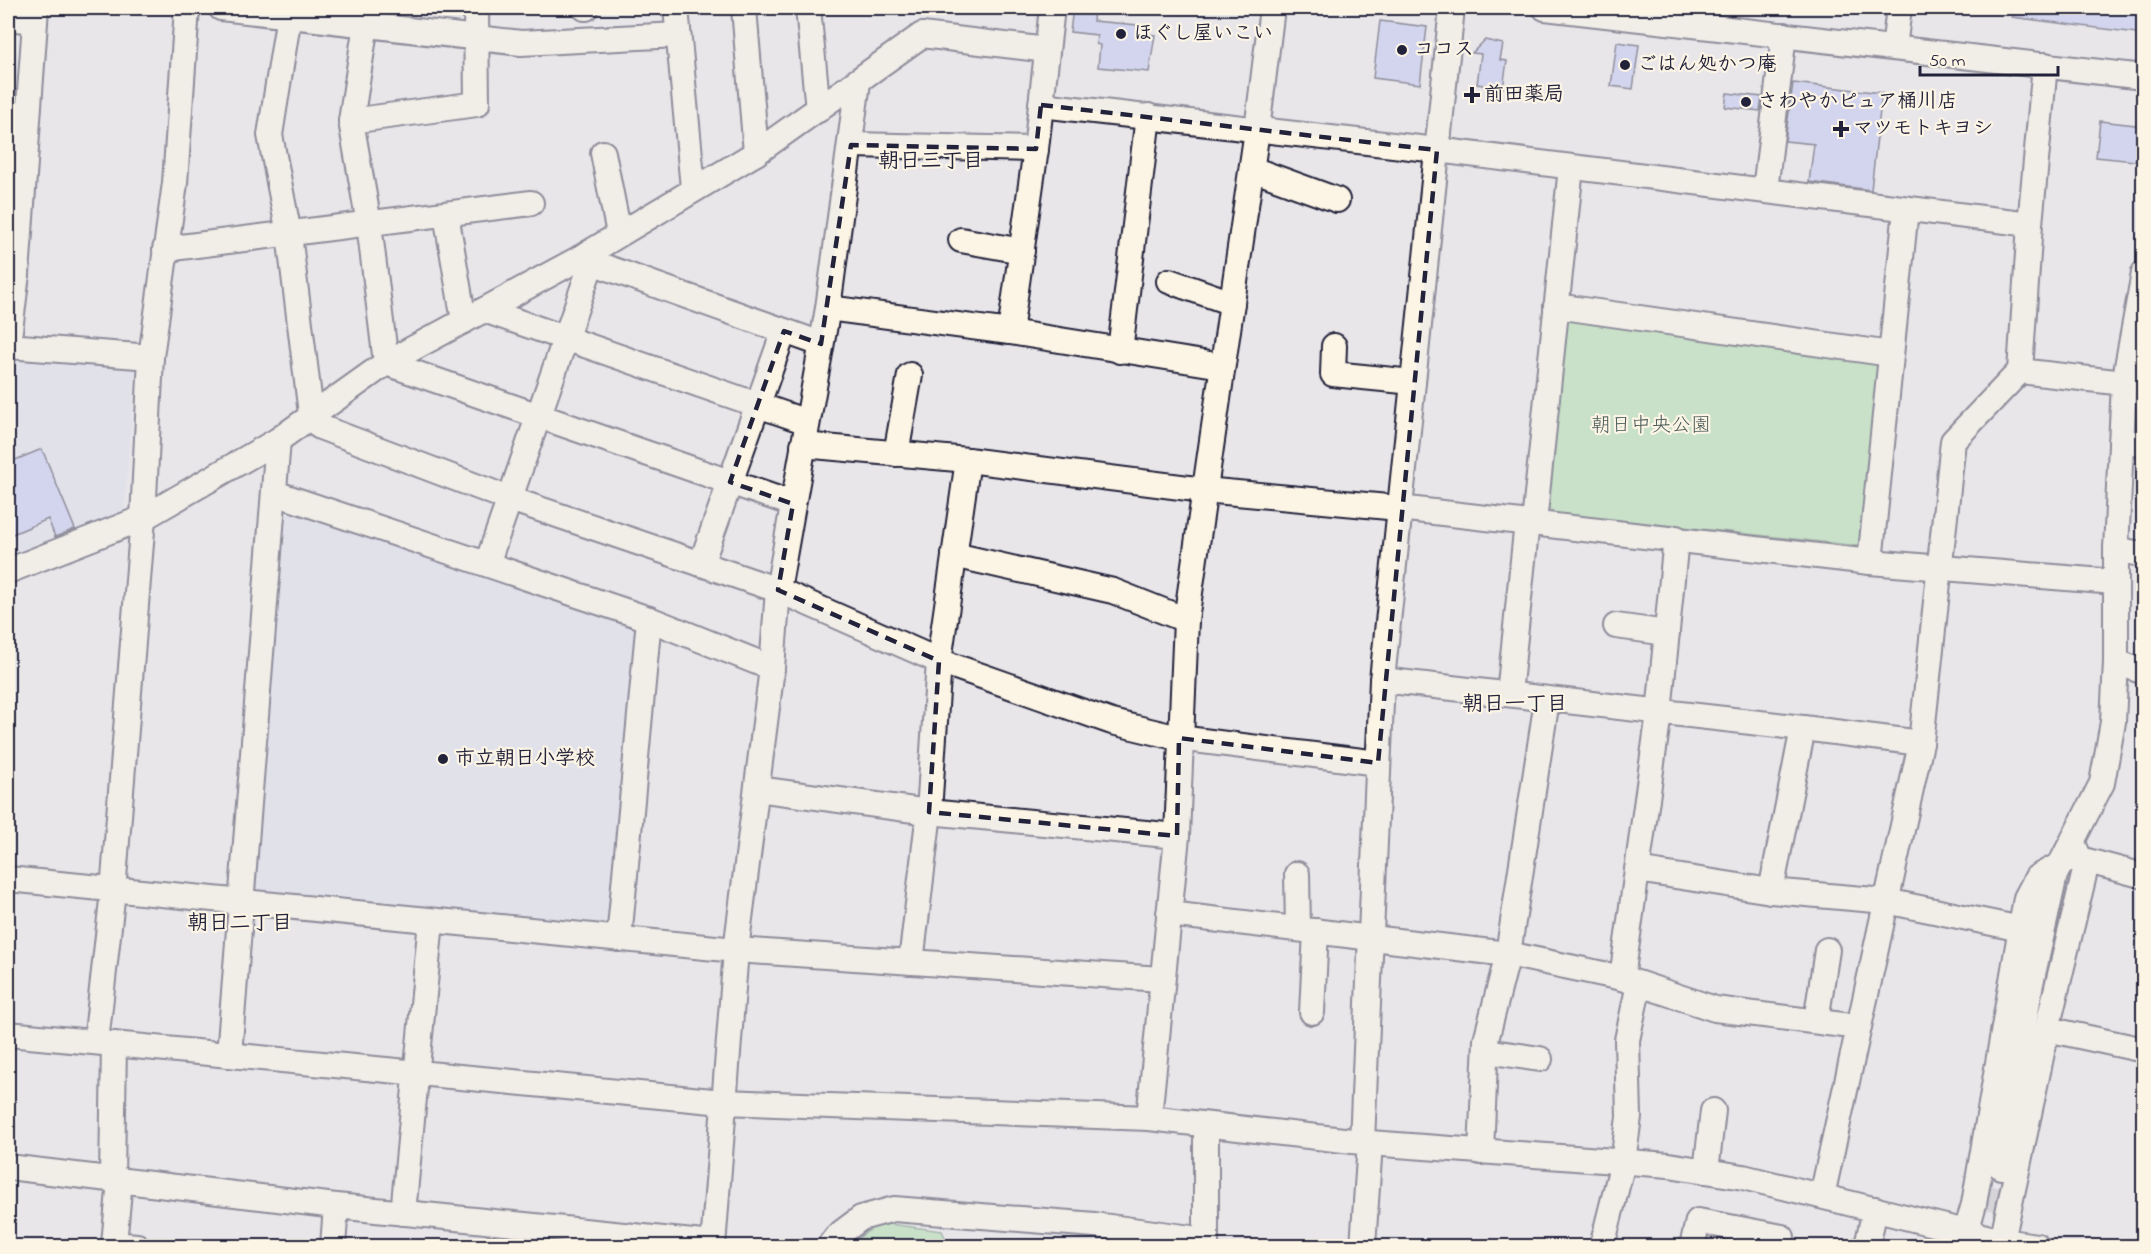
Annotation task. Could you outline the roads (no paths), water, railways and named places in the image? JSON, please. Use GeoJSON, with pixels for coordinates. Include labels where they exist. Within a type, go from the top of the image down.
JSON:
{"type":"FeatureCollection","features":[{"type":"Feature","properties":{"kind":"street"},"geometry":{"type":"LineString","coordinates":[[136,1246],[114,1244],[116,1180],[105,1043],[113,891],[143,518],[151,357],[175,183],[187,8]]}},
{"type":"Feature","properties":{"kind":"street"},"geometry":{"type":"LineString","coordinates":[[221,8],[521,43],[678,35]]}},
{"type":"Feature","properties":{"kind":"street"},"geometry":{"type":"LineString","coordinates":[[351,121],[477,104],[476,8]]}},
{"type":"Feature","properties":{"kind":"street"},"geometry":{"type":"LineString","coordinates":[[676,8],[693,188]]}},
{"type":"Feature","properties":{"kind":"street"},"geometry":{"type":"LineString","coordinates":[[744,8],[756,153]]}},
{"type":"Feature","properties":{"kind":"street"},"geometry":{"type":"LineString","coordinates":[[808,8],[818,110]]}},
{"type":"Feature","properties":{"kind":"street"},"geometry":{"type":"LineString","coordinates":[[1010,332],[1036,149],[1052,8]]}},
{"type":"Feature","properties":{"kind":"street"},"geometry":{"type":"LineString","coordinates":[[1149,1118],[1176,836],[1186,620],[1257,130],[1272,8]]}},
{"type":"Feature","properties":{"kind":"street"},"geometry":{"type":"LineString","coordinates":[[1363,1246],[1370,938],[1382,680],[1452,8]]}},
{"type":"Feature","properties":{"kind":"street"},"geometry":{"type":"LineString","coordinates":[[1545,8],[2144,76]]}},
{"type":"Feature","properties":{"kind":"street"},"geometry":{"type":"LineString","coordinates":[[1894,48],[1899,8]]}},
{"type":"Feature","properties":{"kind":"street"},"geometry":{"type":"LineString","coordinates":[[8,18],[36,14],[18,114],[8,346],[151,357]]}},
{"type":"Feature","properties":{"kind":"street"},"geometry":{"type":"LineString","coordinates":[[289,15],[270,135],[289,234],[311,414],[320,427],[510,499],[778,591],[939,661],[1112,722],[1179,738],[1378,763]]}},
{"type":"Feature","properties":{"kind":"street"},"geometry":{"type":"LineString","coordinates":[[366,24],[351,121],[369,224],[386,363]]}},
{"type":"Feature","properties":{"kind":"street"},"geometry":{"type":"LineString","coordinates":[[8,571],[143,518],[278,440],[311,414],[386,363],[474,315],[586,260],[619,234],[693,188],[756,153],[922,34],[1047,50]]}},
{"type":"Feature","properties":{"kind":"street"},"geometry":{"type":"LineString","coordinates":[[1765,190],[1784,35]]}},
{"type":"Feature","properties":{"kind":"street"},"geometry":{"type":"LineString","coordinates":[[1821,1196],[1921,743],[1953,441],[2020,371],[2030,224],[2045,65]]}},
{"type":"Feature","properties":{"kind":"street"},"geometry":{"type":"LineString","coordinates":[[8,1167],[336,1206],[713,1245],[736,950],[772,668],[778,591],[828,308],[858,82]]}},
{"type":"Feature","properties":{"kind":"street"},"geometry":{"type":"LineString","coordinates":[[1041,105],[1571,166],[2030,224]]}},
{"type":"Feature","properties":{"kind":"street"},"geometry":{"type":"LineString","coordinates":[[1120,351],[1148,116]]}},
{"type":"Feature","properties":{"kind":"street"},"geometry":{"type":"LineString","coordinates":[[851,145],[1036,149]]}},
{"type":"Feature","properties":{"kind":"street"},"geometry":{"type":"LineString","coordinates":[[603,153],[619,234]]}},
{"type":"Feature","properties":{"kind":"street"},"geometry":{"type":"LineString","coordinates":[[1509,694],[1571,166]]}},
{"type":"Feature","properties":{"kind":"street"},"geometry":{"type":"LineString","coordinates":[[1251,169],[1337,201]]}},
{"type":"Feature","properties":{"kind":"street"},"geometry":{"type":"LineString","coordinates":[[165,249],[531,203]]}},
{"type":"Feature","properties":{"kind":"street"},"geometry":{"type":"LineString","coordinates":[[1869,562],[1906,209]]}},
{"type":"Feature","properties":{"kind":"street"},"geometry":{"type":"LineString","coordinates":[[446,214],[474,315]]}},
{"type":"Feature","properties":{"kind":"street"},"geometry":{"type":"LineString","coordinates":[[961,240],[1022,251]]}},
{"type":"Feature","properties":{"kind":"street"},"geometry":{"type":"LineString","coordinates":[[586,260],[821,344]]}},
{"type":"Feature","properties":{"kind":"street"},"geometry":{"type":"LineString","coordinates":[[487,564],[566,338],[586,260]]}},
{"type":"Feature","properties":{"kind":"street"},"geometry":{"type":"LineString","coordinates":[[2001,1167],[2030,988],[2055,875],[2072,855],[2102,783],[2113,722],[2116,662],[2116,549],[2132,443],[2124,383],[2144,273]]}},
{"type":"Feature","properties":{"kind":"street"},"geometry":{"type":"LineString","coordinates":[[1168,281],[1232,303]]}},
{"type":"Feature","properties":{"kind":"street"},"geometry":{"type":"LineString","coordinates":[[1556,306],[1891,354]]}},
{"type":"Feature","properties":{"kind":"street"},"geometry":{"type":"LineString","coordinates":[[828,308],[1010,332],[1222,366]]}},
{"type":"Feature","properties":{"kind":"street"},"geometry":{"type":"LineString","coordinates":[[474,315],[566,338],[757,405],[805,434],[896,454],[968,460],[1204,490],[1400,508],[1676,538],[1869,562],[2115,582]]}},
{"type":"Feature","properties":{"kind":"street"},"geometry":{"type":"LineString","coordinates":[[701,564],[784,331]]}},
{"type":"Feature","properties":{"kind":"street"},"geometry":{"type":"LineString","coordinates":[[1334,346],[1333,374],[1413,382]]}},
{"type":"Feature","properties":{"kind":"street"},"geometry":{"type":"LineString","coordinates":[[386,363],[793,504]]}},
{"type":"Feature","properties":{"kind":"street"},"geometry":{"type":"LineString","coordinates":[[2020,371],[2124,383]]}},
{"type":"Feature","properties":{"kind":"street"},"geometry":{"type":"LineString","coordinates":[[896,454],[910,375]]}},
{"type":"Feature","properties":{"kind":"street"},"geometry":{"type":"LineString","coordinates":[[229,1055],[278,440]]}},
{"type":"Feature","properties":{"kind":"street"},"geometry":{"type":"LineString","coordinates":[[911,962],[929,812],[939,661],[968,460]]}},
{"type":"Feature","properties":{"kind":"street"},"geometry":{"type":"LineString","coordinates":[[275,493],[649,619],[772,668]]}},
{"type":"Feature","properties":{"kind":"street"},"geometry":{"type":"LineString","coordinates":[[1602,1246],[1623,1162],[1629,1117],[1627,1040],[1637,870],[1659,713],[1676,538]]}},
{"type":"Feature","properties":{"kind":"street"},"geometry":{"type":"LineString","coordinates":[[2116,549],[2144,555]]}},
{"type":"Feature","properties":{"kind":"street"},"geometry":{"type":"LineString","coordinates":[[954,555],[1113,591],[1186,620]]}},
{"type":"Feature","properties":{"kind":"street"},"geometry":{"type":"LineString","coordinates":[[619,939],[649,619]]}},
{"type":"Feature","properties":{"kind":"street"},"geometry":{"type":"LineString","coordinates":[[1616,627],[1667,633]]}},
{"type":"Feature","properties":{"kind":"street"},"geometry":{"type":"LineString","coordinates":[[2116,662],[2144,672]]}},
{"type":"Feature","properties":{"kind":"street"},"geometry":{"type":"LineString","coordinates":[[1382,680],[1921,743]]}},
{"type":"Feature","properties":{"kind":"street"},"geometry":{"type":"LineString","coordinates":[[1481,1152],[1486,1051],[1508,954],[1547,700]]}},
{"type":"Feature","properties":{"kind":"street"},"geometry":{"type":"LineString","coordinates":[[1771,891],[1803,728]]}},
{"type":"Feature","properties":{"kind":"street"},"geometry":{"type":"LineString","coordinates":[[757,789],[929,812],[1176,836]]}},
{"type":"Feature","properties":{"kind":"street"},"geometry":{"type":"LineString","coordinates":[[2001,1244],[2047,1029],[2085,871],[2072,855]]}},
{"type":"Feature","properties":{"kind":"street"},"geometry":{"type":"LineString","coordinates":[[1964,1239],[1974,1204],[2026,898],[2037,877],[2072,855],[2144,876]]}},
{"type":"Feature","properties":{"kind":"street"},"geometry":{"type":"LineString","coordinates":[[1637,870],[1771,891],[1887,901],[2021,929]]}},
{"type":"Feature","properties":{"kind":"street"},"geometry":{"type":"LineString","coordinates":[[1297,874],[1307,930],[1312,1012]]}},
{"type":"Feature","properties":{"kind":"street"},"geometry":{"type":"LineString","coordinates":[[8,879],[736,950],[1161,979]]}},
{"type":"Feature","properties":{"kind":"street"},"geometry":{"type":"LineString","coordinates":[[1169,914],[1508,954],[1630,981],[1715,1009],[1859,1027]]}},
{"type":"Feature","properties":{"kind":"street"},"geometry":{"type":"LineString","coordinates":[[403,1213],[431,921]]}},
{"type":"Feature","properties":{"kind":"street"},"geometry":{"type":"LineString","coordinates":[[1816,1021],[1827,950]]}},
{"type":"Feature","properties":{"kind":"street"},"geometry":{"type":"LineString","coordinates":[[2047,1029],[2144,1050]]}},
{"type":"Feature","properties":{"kind":"street"},"geometry":{"type":"LineString","coordinates":[[8,1034],[723,1102],[1149,1118],[1366,1142],[1623,1162],[1706,1171],[1875,1209],[1964,1239],[2037,1246]]}},
{"type":"Feature","properties":{"kind":"street"},"geometry":{"type":"LineString","coordinates":[[1486,1051],[1540,1059]]}},
{"type":"Feature","properties":{"kind":"street"},"geometry":{"type":"LineString","coordinates":[[1706,1171],[1713,1111]]}},
{"type":"Feature","properties":{"kind":"street"},"geometry":{"type":"LineString","coordinates":[[829,1246],[837,1236],[861,1218],[894,1209],[1095,1225],[1206,1243],[1206,1125]]}},
{"type":"Feature","properties":{"kind":"street"},"geometry":{"type":"LineString","coordinates":[[333,1246],[336,1206]]}},
{"type":"Feature","properties":{"kind":"street"},"geometry":{"type":"LineString","coordinates":[[1867,1246],[1875,1209]]}},
{"type":"Feature","properties":{"kind":"street"},"geometry":{"type":"LineString","coordinates":[[1692,1246],[1698,1221],[1782,1237],[1780,1246]]}},
{"type":"Feature","properties":{"kind":"tunnel"},"geometry":{"type":"LineString","coordinates":[[1986,1246],[2001,1167]]}},
{"type":"Feature","properties":{"kind":"place","name":"ほぐし屋いこい"},"geometry":{"type":"Point","coordinates":[1121,34]}},
{"type":"Feature","properties":{"kind":"place","name":"ココス"},"geometry":{"type":"Point","coordinates":[1402,50]}},
{"type":"Feature","properties":{"kind":"place","name":"ごはん処かつ庵"},"geometry":{"type":"Point","coordinates":[1625,65]}},
{"type":"Feature","properties":{"kind":"place","name":"前田薬局"},"geometry":{"type":"Point","coordinates":[1472,95]}},
{"type":"Feature","properties":{"kind":"place","name":"さわやかピュア桶川店"},"geometry":{"type":"Point","coordinates":[1746,102]}},
{"type":"Feature","properties":{"kind":"place","name":"マツモトキヨシ"},"geometry":{"type":"Point","coordinates":[1841,129]}},
{"type":"Feature","properties":{"kind":"place","name":"市立朝日小学校"},"geometry":{"type":"Point","coordinates":[443,759]}},
{"type":"Feature","properties":{"kind":"district","name":"朝日三丁目"},"geometry":{"type":"Point","coordinates":[931,162]}},
{"type":"Feature","properties":{"kind":"district","name":"朝日一丁目"},"geometry":{"type":"Point","coordinates":[1515,705]}},
{"type":"Feature","properties":{"kind":"district","name":"朝日二丁目"},"geometry":{"type":"Point","coordinates":[240,924]}},
{"type":"Feature","properties":{"kind":"park label","name":"朝日中央公園"},"geometry":{"type":"Point","coordinates":[1651,426]}}]}
